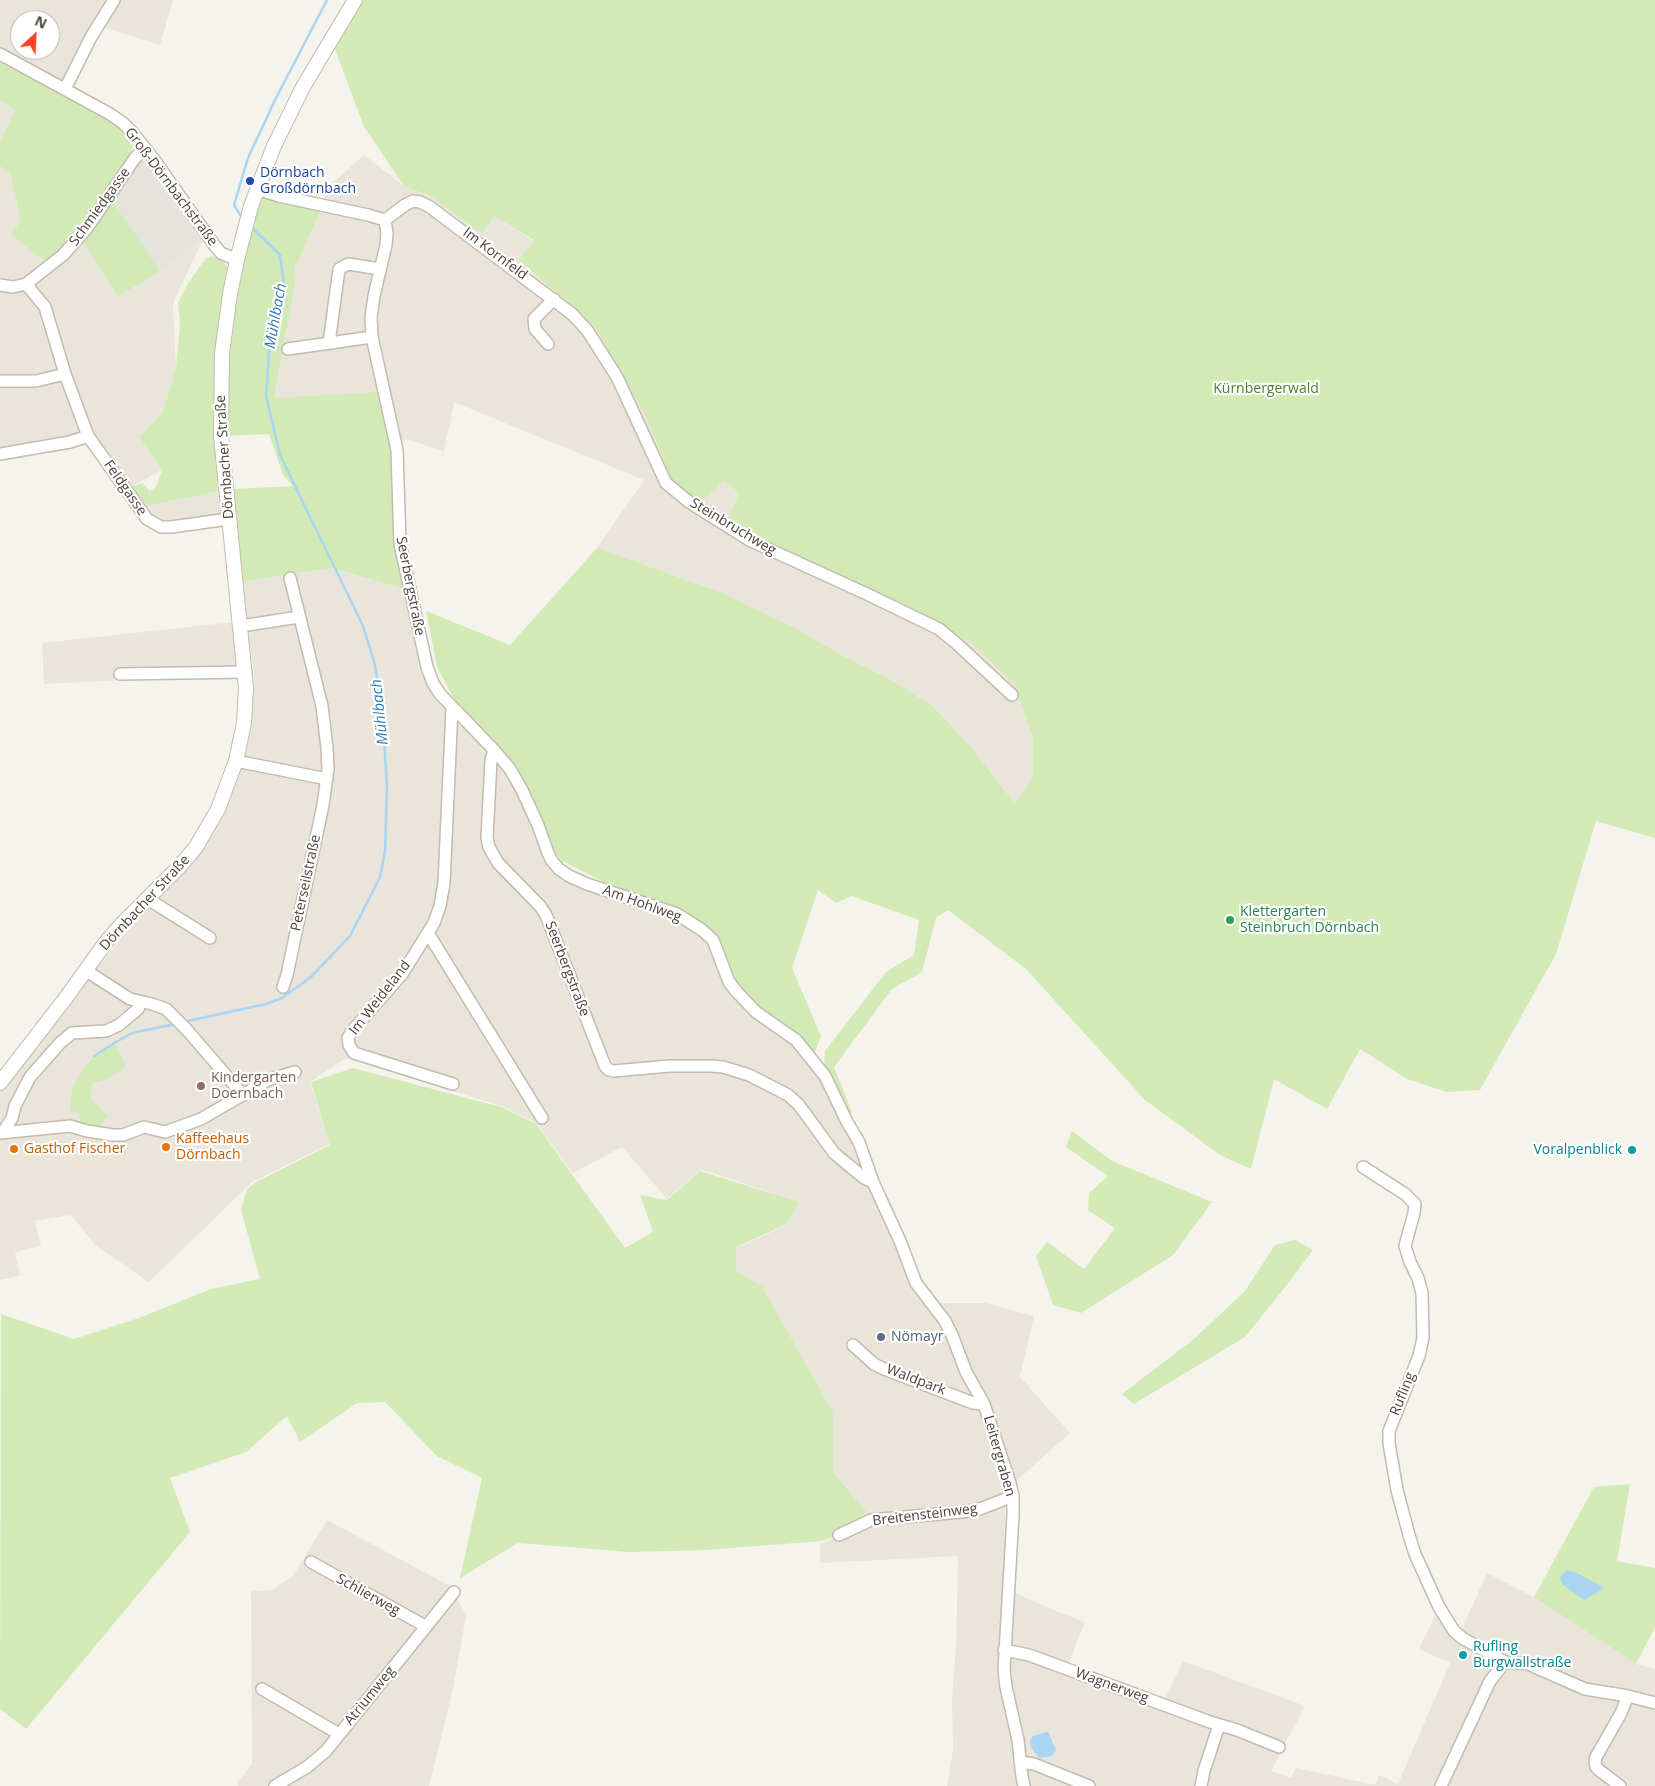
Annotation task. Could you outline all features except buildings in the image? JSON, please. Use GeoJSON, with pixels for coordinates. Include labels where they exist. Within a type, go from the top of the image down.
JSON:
{"type":"FeatureCollection","features":[{"type":"Feature","properties":{"kind":"street"},"geometry":{"type":"LineString","coordinates":[[65,89],[91,37],[114,0]]}},
{"type":"Feature","properties":{"kind":"street","name":"Dörnbacher Straße"},"geometry":{"type":"LineString","coordinates":[[0,1083],[120,926],[180,866],[200,841],[218,809],[236,761],[245,716],[246,672],[221,436],[221,384],[225,326],[237,260],[257,189],[286,120],[321,55],[355,0]]}},
{"type":"Feature","properties":{"kind":"street","name":"Groß-Dörnbachstraße"},"geometry":{"type":"LineString","coordinates":[[0,54],[110,114],[133,133],[214,246],[221,253],[237,260]]}},
{"type":"Feature","properties":{"kind":"street","name":"Schmiedgasse"},"geometry":{"type":"LineString","coordinates":[[26,284],[74,245],[135,158],[145,148]]}},
{"type":"Feature","properties":{"kind":"street"},"geometry":{"type":"LineString","coordinates":[[257,189],[385,220]]}},
{"type":"Feature","properties":{"kind":"street","name":"Im Kornfeld"},"geometry":{"type":"LineString","coordinates":[[385,220],[405,204],[420,202],[430,207],[554,299]]}},
{"type":"Feature","properties":{"kind":"street","name":"Seerbergstraße"},"geometry":{"type":"LineString","coordinates":[[385,220],[386,245],[371,317],[372,337],[397,450],[399,525],[406,573],[427,668],[433,682],[452,708],[494,750],[491,760],[487,838],[489,847],[498,863],[540,906],[546,915],[605,1066],[609,1070],[622,1071],[669,1066],[711,1066],[723,1067],[749,1075],[788,1095],[799,1105],[834,1153],[864,1178],[873,1182]]}},
{"type":"Feature","properties":{"kind":"street"},"geometry":{"type":"LineString","coordinates":[[329,343],[339,269],[348,264],[380,268]]}},
{"type":"Feature","properties":{"kind":"street"},"geometry":{"type":"LineString","coordinates":[[0,285],[12,287],[26,284]]}},
{"type":"Feature","properties":{"kind":"street","name":"Feldgasse"},"geometry":{"type":"LineString","coordinates":[[26,284],[45,307],[65,374],[88,436],[139,510],[154,524],[161,527],[229,519]]}},
{"type":"Feature","properties":{"kind":"street"},"geometry":{"type":"LineString","coordinates":[[548,344],[535,329],[534,319],[554,299]]}},
{"type":"Feature","properties":{"kind":"street","name":"Steinbruchweg"},"geometry":{"type":"LineString","coordinates":[[554,299],[587,330],[617,376],[666,483],[689,502],[751,541],[939,629],[956,642],[1012,695]]}},
{"type":"Feature","properties":{"kind":"street"},"geometry":{"type":"LineString","coordinates":[[288,349],[372,337]]}},
{"type":"Feature","properties":{"kind":"street"},"geometry":{"type":"LineString","coordinates":[[0,382],[36,381],[65,374]]}},
{"type":"Feature","properties":{"kind":"street"},"geometry":{"type":"LineString","coordinates":[[0,454],[70,442],[88,436]]}},
{"type":"Feature","properties":{"kind":"street","name":"Peterseilstraße"},"geometry":{"type":"LineString","coordinates":[[283,987],[327,779],[327,748],[322,706],[290,578]]}},
{"type":"Feature","properties":{"kind":"street"},"geometry":{"type":"LineString","coordinates":[[240,626],[299,617]]}},
{"type":"Feature","properties":{"kind":"street"},"geometry":{"type":"LineString","coordinates":[[120,674],[246,672]]}},
{"type":"Feature","properties":{"kind":"street","name":"Im Weideland"},"geometry":{"type":"LineString","coordinates":[[452,708],[444,883],[440,906],[434,923],[402,974],[348,1038],[349,1045],[354,1053],[453,1084]]}},
{"type":"Feature","properties":{"kind":"street","name":"Am Hohlweg"},"geometry":{"type":"LineString","coordinates":[[494,750],[510,770],[522,790],[548,853],[559,869],[587,884],[676,914],[710,936],[718,950],[730,982],[736,991],[756,1012],[796,1040],[824,1076],[858,1142],[873,1182]]}},
{"type":"Feature","properties":{"kind":"street"},"geometry":{"type":"LineString","coordinates":[[236,761],[327,779]]}},
{"type":"Feature","properties":{"kind":"street"},"geometry":{"type":"LineString","coordinates":[[148,899],[210,938]]}},
{"type":"Feature","properties":{"kind":"street"},"geometry":{"type":"LineString","coordinates":[[428,933],[542,1118]]}},
{"type":"Feature","properties":{"kind":"street"},"geometry":{"type":"LineString","coordinates":[[85,970],[119,992],[140,1002],[157,1005],[166,1009],[187,1030],[243,1095]]}},
{"type":"Feature","properties":{"kind":"street"},"geometry":{"type":"LineString","coordinates":[[2,1133],[12,1118],[15,1106],[30,1077],[60,1043],[72,1033],[106,1031],[120,1025],[138,1009],[140,1002]]}},
{"type":"Feature","properties":{"kind":"street"},"geometry":{"type":"LineString","coordinates":[[2,1133],[70,1126],[87,1131],[113,1134],[122,1134],[144,1126],[165,1132],[201,1119],[270,1079],[295,1072]]}},
{"type":"Feature","properties":{"kind":"street","name":"Rufling"},"geometry":{"type":"LineString","coordinates":[[1363,1167],[1405,1194],[1415,1204],[1405,1246],[1422,1293],[1423,1338],[1419,1356],[1389,1431],[1389,1443],[1397,1490],[1415,1554],[1446,1620],[1454,1631],[1462,1638],[1505,1662]]}},
{"type":"Feature","properties":{"kind":"street","name":"Leitergraben"},"geometry":{"type":"LineString","coordinates":[[873,1182],[900,1240],[916,1282],[945,1321],[952,1334],[966,1372],[984,1404],[1005,1464],[1013,1496],[1011,1557],[1004,1650],[1006,1687],[1024,1786]]}},
{"type":"Feature","properties":{"kind":"street","name":"Waldpark"},"geometry":{"type":"LineString","coordinates":[[853,1345],[874,1364],[884,1369],[973,1403],[984,1404]]}},
{"type":"Feature","properties":{"kind":"street","name":"Breitensteinweg"},"geometry":{"type":"LineString","coordinates":[[839,1535],[872,1520],[961,1512],[987,1507],[1013,1496]]}},
{"type":"Feature","properties":{"kind":"street","name":"Schlierweg"},"geometry":{"type":"LineString","coordinates":[[311,1562],[425,1626]]}},
{"type":"Feature","properties":{"kind":"street","name":"Atriumweg"},"geometry":{"type":"LineString","coordinates":[[275,1786],[318,1760],[454,1592]]}},
{"type":"Feature","properties":{"kind":"street","name":"Wagnerweg"},"geometry":{"type":"LineString","coordinates":[[1004,1650],[1029,1654],[1279,1747]]}},
{"type":"Feature","properties":{"kind":"street"},"geometry":{"type":"LineString","coordinates":[[1441,1786],[1490,1681],[1505,1662],[1528,1664],[1585,1689],[1628,1696],[1655,1703]]}},
{"type":"Feature","properties":{"kind":"street"},"geometry":{"type":"LineString","coordinates":[[262,1689],[339,1734]]}},
{"type":"Feature","properties":{"kind":"street"},"geometry":{"type":"LineString","coordinates":[[1620,1786],[1599,1770],[1595,1762],[1628,1696]]}},
{"type":"Feature","properties":{"kind":"street"},"geometry":{"type":"LineString","coordinates":[[1202,1786],[1204,1771],[1220,1725]]}},
{"type":"Feature","properties":{"kind":"street"},"geometry":{"type":"LineString","coordinates":[[1020,1762],[1034,1764],[1089,1786]]}},
{"type":"Feature","properties":{"kind":"shaded area"},"geometry":{"type":"Polygon","coordinates":[[[0,0],[173,0],[160,45],[102,27],[71,87],[19,60],[60,60],[60,10],[10,10],[10,55],[0,50],[0,0]]]}},
{"type":"Feature","properties":{"kind":"shaded area"},"geometry":{"type":"Polygon","coordinates":[[[0,101],[15,110],[0,142],[0,101]]]}},
{"type":"Feature","properties":{"kind":"shaded area"},"geometry":{"type":"Polygon","coordinates":[[[364,155],[404,186],[430,196],[482,232],[494,216],[534,241],[519,260],[595,327],[646,416],[671,479],[723,481],[739,493],[729,520],[824,574],[900,602],[969,641],[1014,684],[1033,738],[1033,777],[1015,804],[971,747],[934,707],[895,682],[845,657],[795,628],[723,593],[597,548],[644,480],[454,402],[444,452],[408,439],[391,446],[274,398],[296,278],[295,268],[324,204],[327,188],[364,155]]]}},
{"type":"Feature","properties":{"kind":"shaded area"},"geometry":{"type":"Polygon","coordinates":[[[143,161],[151,165],[204,238],[160,271],[115,204],[130,172],[137,163],[143,161]]]}},
{"type":"Feature","properties":{"kind":"shaded area"},"geometry":{"type":"Polygon","coordinates":[[[0,166],[10,174],[21,220],[11,234],[82,241],[118,297],[160,271],[204,238],[176,296],[173,307],[176,367],[163,412],[139,437],[162,470],[128,488],[92,437],[0,453],[0,166]]]}},
{"type":"Feature","properties":{"kind":"shaded area"},"geometry":{"type":"Polygon","coordinates":[[[220,491],[224,514],[168,525],[156,521],[142,507],[220,491]]]}},
{"type":"Feature","properties":{"kind":"shaded area"},"geometry":{"type":"Polygon","coordinates":[[[331,568],[405,589],[428,687],[452,708],[492,750],[524,799],[553,864],[681,917],[713,947],[721,968],[794,1042],[841,1107],[915,1289],[936,1303],[986,1303],[1034,1316],[1020,1377],[1070,1433],[1006,1490],[1003,1587],[1053,1610],[1085,1622],[1067,1667],[1162,1705],[1183,1661],[1305,1706],[1271,1771],[1291,1778],[1296,1768],[1375,1785],[1379,1775],[1398,1784],[1450,1663],[1419,1649],[1437,1611],[1461,1631],[1487,1573],[1534,1597],[1636,1664],[1655,1669],[1655,1786],[947,1786],[953,1750],[952,1699],[956,1648],[958,1556],[820,1563],[820,1545],[839,1535],[867,1512],[833,1472],[833,1412],[762,1286],[736,1272],[736,1248],[787,1225],[798,1202],[701,1169],[667,1199],[622,1147],[573,1173],[536,1123],[501,1106],[346,1058],[310,1082],[330,1144],[252,1182],[149,1282],[95,1245],[71,1215],[35,1221],[41,1246],[15,1252],[20,1276],[0,1280],[0,1091],[121,938],[199,855],[215,829],[232,792],[244,757],[252,709],[254,674],[241,582],[331,568]]]}},
{"type":"Feature","properties":{"kind":"shaded area"},"geometry":{"type":"Polygon","coordinates":[[[234,622],[238,675],[44,684],[42,643],[234,622]]]}},
{"type":"Feature","properties":{"kind":"shaded area"},"geometry":{"type":"Polygon","coordinates":[[[327,1520],[450,1586],[466,1615],[453,1689],[429,1786],[238,1786],[238,1782],[252,1764],[251,1591],[272,1590],[293,1576],[327,1520]]]}},
{"type":"Feature","properties":{"kind":"green space","name":"Kürnbergerwald"},"geometry":{"type":"Polygon","coordinates":[[[361,0],[1655,0],[1655,838],[1596,821],[1556,954],[1480,1090],[1447,1092],[1407,1079],[1360,1049],[1327,1109],[1274,1079],[1251,1169],[1220,1155],[1145,1100],[1026,969],[948,910],[936,918],[922,972],[892,989],[834,1067],[852,1112],[849,1116],[824,1067],[825,1051],[886,972],[914,955],[919,920],[852,896],[836,903],[818,890],[792,968],[821,1036],[813,1057],[748,999],[735,982],[722,945],[701,922],[662,904],[604,882],[562,861],[555,852],[522,779],[454,699],[437,667],[426,611],[510,645],[597,548],[723,593],[795,628],[845,657],[895,682],[934,707],[971,747],[1015,804],[1033,777],[1033,738],[1014,684],[969,641],[900,602],[824,574],[728,520],[739,493],[723,481],[701,503],[671,479],[646,416],[595,327],[519,260],[534,240],[494,216],[482,233],[430,196],[404,186],[364,127],[335,49],[361,0]]]}},
{"type":"Feature","properties":{"kind":"green space"},"geometry":{"type":"Polygon","coordinates":[[[0,57],[69,95],[125,130],[133,142],[131,155],[81,231],[48,264],[11,234],[21,220],[10,174],[0,166],[0,142],[15,110],[0,101],[0,57]]]}},
{"type":"Feature","properties":{"kind":"green space"},"geometry":{"type":"Polygon","coordinates":[[[130,172],[115,204],[160,271],[118,297],[82,241],[130,172]]]}},
{"type":"Feature","properties":{"kind":"green space"},"geometry":{"type":"Polygon","coordinates":[[[263,197],[322,208],[295,268],[296,278],[274,398],[380,392],[391,446],[405,589],[331,568],[241,582],[233,489],[293,486],[283,475],[269,434],[227,436],[227,378],[232,318],[254,217],[263,197]]]}},
{"type":"Feature","properties":{"kind":"green space"},"geometry":{"type":"Polygon","coordinates":[[[212,256],[219,258],[226,265],[229,275],[220,491],[142,507],[128,488],[142,483],[150,491],[156,487],[162,470],[139,437],[163,412],[176,367],[180,324],[178,303],[188,283],[206,258],[212,256]]]}},
{"type":"Feature","properties":{"kind":"green space"},"geometry":{"type":"Polygon","coordinates":[[[115,1045],[126,1066],[107,1079],[93,1083],[90,1089],[91,1099],[108,1115],[99,1128],[87,1128],[80,1121],[79,1112],[70,1112],[72,1089],[79,1075],[94,1056],[115,1045]]]}},
{"type":"Feature","properties":{"kind":"green space"},"geometry":{"type":"Polygon","coordinates":[[[353,1068],[501,1107],[536,1124],[625,1248],[653,1232],[640,1195],[667,1200],[700,1171],[799,1202],[787,1224],[736,1247],[736,1271],[762,1286],[833,1412],[833,1472],[867,1512],[839,1535],[822,1541],[706,1550],[630,1552],[518,1543],[460,1578],[482,1478],[437,1456],[385,1402],[357,1403],[300,1442],[287,1416],[246,1452],[170,1478],[190,1532],[26,1729],[0,1709],[1,1314],[74,1339],[139,1318],[211,1289],[260,1279],[241,1210],[247,1189],[256,1182],[330,1145],[311,1082],[353,1068]]]}},
{"type":"Feature","properties":{"kind":"green space"},"geometry":{"type":"Polygon","coordinates":[[[1072,1131],[1112,1161],[1212,1202],[1173,1255],[1081,1313],[1053,1305],[1036,1256],[1047,1242],[1084,1269],[1115,1228],[1088,1210],[1089,1193],[1108,1176],[1066,1147],[1072,1131]]]}},
{"type":"Feature","properties":{"kind":"green space"},"geometry":{"type":"Polygon","coordinates":[[[1295,1240],[1313,1250],[1245,1337],[1134,1404],[1122,1394],[1194,1339],[1245,1291],[1275,1245],[1295,1240]]]}},
{"type":"Feature","properties":{"kind":"green space"},"geometry":{"type":"Polygon","coordinates":[[[1630,1484],[1617,1561],[1655,1568],[1655,1627],[1636,1664],[1534,1597],[1594,1487],[1630,1484]]]}},
{"type":"Feature","properties":{"kind":"water"},"geometry":{"type":"Polygon","coordinates":[[[1566,1570],[1577,1573],[1605,1588],[1584,1600],[1562,1584],[1560,1578],[1566,1570]]]}},
{"type":"Feature","properties":{"kind":"water"},"geometry":{"type":"Polygon","coordinates":[[[1048,1732],[1056,1750],[1052,1756],[1039,1758],[1031,1747],[1030,1741],[1033,1736],[1048,1732]]]}},
{"type":"Feature","properties":{"kind":"waterway","name":"Mühlbach"},"geometry":{"type":"LineString","coordinates":[[241,216],[234,205],[248,158],[275,100],[327,0]]}},
{"type":"Feature","properties":{"kind":"waterway","name":"Mühlbach"},"geometry":{"type":"LineString","coordinates":[[183,1022],[266,1004],[282,998],[311,977],[350,936],[380,877],[385,852],[387,786],[383,722],[375,665],[363,626],[280,455],[266,396],[270,339],[284,284],[280,255],[251,227]]}},
{"type":"Feature","properties":{"kind":"waterway","name":"Mühlbach"},"geometry":{"type":"LineString","coordinates":[[94,1056],[132,1033],[176,1024]]}},
{"type":"Feature","properties":{"kind":"place","name":"Dörnbach Großdörnbach"},"geometry":{"type":"Point","coordinates":[250,181]}},
{"type":"Feature","properties":{"kind":"place","name":"Klettergarten Steinbruch Dörnbach"},"geometry":{"type":"Point","coordinates":[1230,920]}},
{"type":"Feature","properties":{"kind":"place","name":"Kindergarten Doernbach"},"geometry":{"type":"Point","coordinates":[201,1086]}},
{"type":"Feature","properties":{"kind":"place","name":"Kaffeehaus Dörnbach"},"geometry":{"type":"Point","coordinates":[166,1147]}},
{"type":"Feature","properties":{"kind":"place","name":"Gasthof Fischer"},"geometry":{"type":"Point","coordinates":[14,1149]}},
{"type":"Feature","properties":{"kind":"place","name":"Voralpenblick"},"geometry":{"type":"Point","coordinates":[1632,1150]}},
{"type":"Feature","properties":{"kind":"place","name":"Nömayr"},"geometry":{"type":"Point","coordinates":[881,1337]}},
{"type":"Feature","properties":{"kind":"place","name":"Rufling Burgwallstraße"},"geometry":{"type":"Point","coordinates":[1463,1655]}}]}
